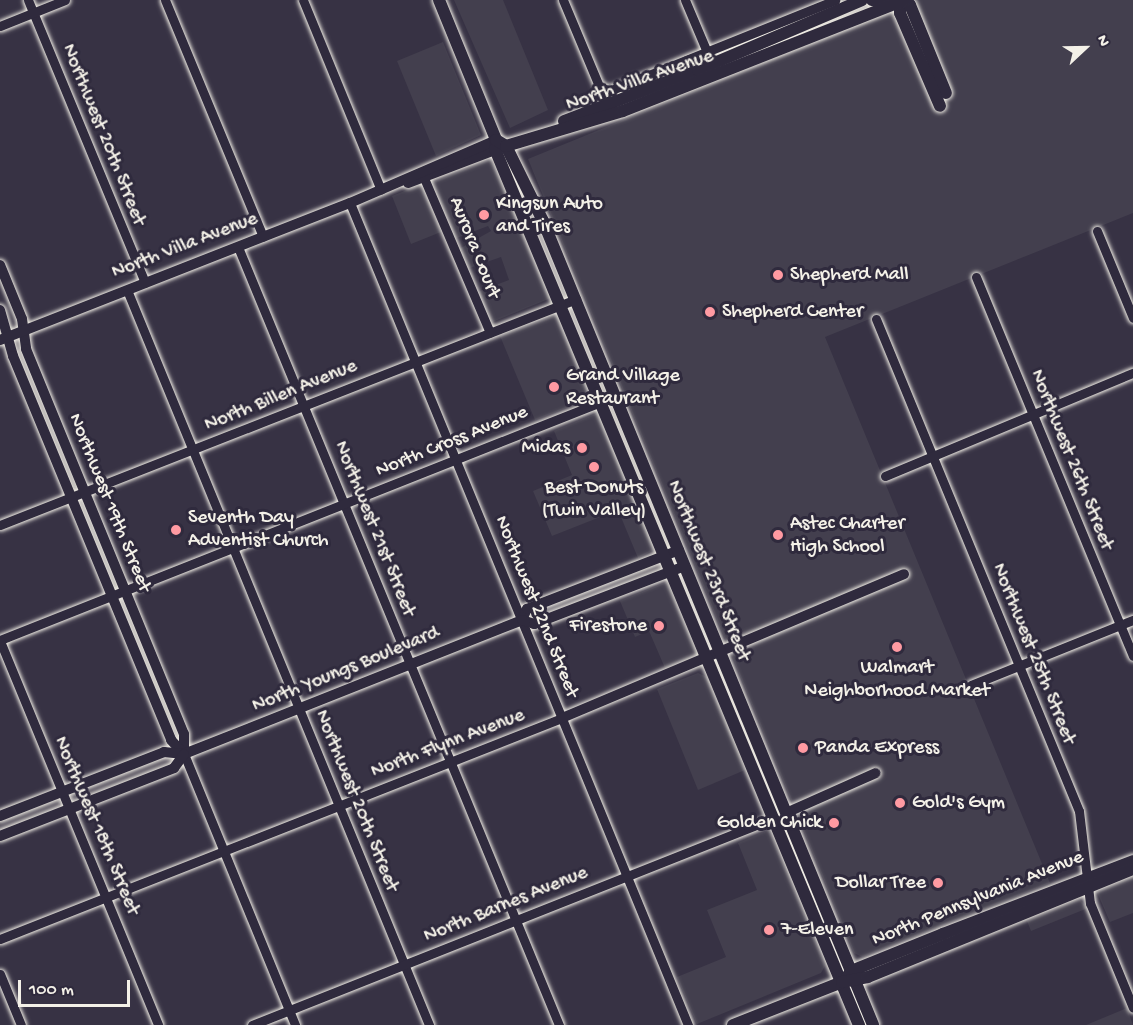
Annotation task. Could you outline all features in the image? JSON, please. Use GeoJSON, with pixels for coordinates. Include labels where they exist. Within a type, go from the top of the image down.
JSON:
{"type":"FeatureCollection","features":[{"type":"Feature","properties":{"kind":"main road","name":"Northwest 23rd Street"},"geometry":{"type":"LineString","coordinates":[[439,0],[499,145],[515,194],[570,321],[784,842],[873,1025]]}},
{"type":"Feature","properties":{"kind":"main road","name":"North Villa Avenue"},"geometry":{"type":"LineString","coordinates":[[499,145],[698,70],[741,49],[862,0]]}},
{"type":"Feature","properties":{"kind":"main road"},"geometry":{"type":"LineString","coordinates":[[872,0],[901,1],[910,5],[946,93]]}},
{"type":"Feature","properties":{"kind":"main road","name":"North Villa Avenue"},"geometry":{"type":"LineString","coordinates":[[499,145],[623,111],[901,1]]}},
{"type":"Feature","properties":{"kind":"main road"},"geometry":{"type":"LineString","coordinates":[[901,1],[940,106]]}},
{"type":"Feature","properties":{"kind":"main road"},"geometry":{"type":"LineString","coordinates":[[698,70],[732,69],[741,49]]}},
{"type":"Feature","properties":{"kind":"main road","name":"Northwest 23rd Street"},"geometry":{"type":"LineString","coordinates":[[499,145],[527,188],[543,221],[616,396],[786,813],[850,978],[859,1025]]}},
{"type":"Feature","properties":{"kind":"main road"},"geometry":{"type":"LineString","coordinates":[[515,194],[527,188]]}},
{"type":"Feature","properties":{"kind":"main road"},"geometry":{"type":"LineString","coordinates":[[529,228],[543,221]]}},
{"type":"Feature","properties":{"kind":"main road"},"geometry":{"type":"LineString","coordinates":[[545,264],[559,259]]}},
{"type":"Feature","properties":{"kind":"main road"},"geometry":{"type":"LineString","coordinates":[[570,321],[588,329],[587,362]]}},
{"type":"Feature","properties":{"kind":"main road"},"geometry":{"type":"LineString","coordinates":[[639,490],[652,485]]}},
{"type":"Feature","properties":{"kind":"main road"},"geometry":{"type":"LineString","coordinates":[[729,712],[742,707]]}},
{"type":"Feature","properties":{"kind":"main road"},"geometry":{"type":"LineString","coordinates":[[746,752],[759,747]]}},
{"type":"Feature","properties":{"kind":"main road","name":"North Pennsylvania Avenue"},"geometry":{"type":"LineString","coordinates":[[1036,904],[1086,877],[1133,861]]}},
{"type":"Feature","properties":{"kind":"main road","name":"North Pennsylvania Avenue"},"geometry":{"type":"LineString","coordinates":[[733,1025],[1036,904],[1087,890],[1133,869]]}},
{"type":"Feature","properties":{"kind":"street","name":"Northwest 20th Street"},"geometry":{"type":"LineString","coordinates":[[28,0],[145,283]]}},
{"type":"Feature","properties":{"kind":"street"},"geometry":{"type":"LineString","coordinates":[[0,27],[65,0]]}},
{"type":"Feature","properties":{"kind":"street"},"geometry":{"type":"LineString","coordinates":[[165,0],[263,237]]}},
{"type":"Feature","properties":{"kind":"street"},"geometry":{"type":"LineString","coordinates":[[303,0],[383,189]]}},
{"type":"Feature","properties":{"kind":"street","name":"North Villa Avenue"},"geometry":{"type":"LineString","coordinates":[[563,0],[599,86],[612,90],[707,52],[810,5],[835,0]]}},
{"type":"Feature","properties":{"kind":"street"},"geometry":{"type":"LineString","coordinates":[[686,0],[707,52]]}},
{"type":"Feature","properties":{"kind":"street","name":"North Villa Avenue"},"geometry":{"type":"LineString","coordinates":[[4,338],[499,145]]}},
{"type":"Feature","properties":{"kind":"street","name":"North Villa Avenue"},"geometry":{"type":"LineString","coordinates":[[383,189],[423,178],[499,145]]}},
{"type":"Feature","properties":{"kind":"street","name":"Aurora Court"},"geometry":{"type":"LineString","coordinates":[[423,178],[490,333]]}},
{"type":"Feature","properties":{"kind":"street","name":"Northwest 22nd Street"},"geometry":{"type":"LineString","coordinates":[[350,203],[688,1025]]}},
{"type":"Feature","properties":{"kind":"street"},"geometry":{"type":"LineString","coordinates":[[1097,231],[1133,318]]}},
{"type":"Feature","properties":{"kind":"street","name":"Northwest 21st Street"},"geometry":{"type":"LineString","coordinates":[[238,246],[559,1025]]}},
{"type":"Feature","properties":{"kind":"street","name":"Northwest 19th Street"},"geometry":{"type":"LineString","coordinates":[[0,266],[23,331],[26,349],[184,734],[184,754]]}},
{"type":"Feature","properties":{"kind":"street","name":"Northwest 26th Street"},"geometry":{"type":"LineString","coordinates":[[976,277],[1133,656]]}},
{"type":"Feature","properties":{"kind":"street","name":"Northwest 20th Street"},"geometry":{"type":"LineString","coordinates":[[127,290],[429,1025]]}},
{"type":"Feature","properties":{"kind":"street","name":"North Billen Avenue"},"geometry":{"type":"LineString","coordinates":[[0,525],[576,299]]}},
{"type":"Feature","properties":{"kind":"street","name":"Northwest 19th Street"},"geometry":{"type":"LineString","coordinates":[[0,310],[4,338],[171,740],[184,754],[296,1025]]}},
{"type":"Feature","properties":{"kind":"street","name":"Northwest 25th Street"},"geometry":{"type":"LineString","coordinates":[[876,319],[1079,811],[1087,890],[1133,1008]]}},
{"type":"Feature","properties":{"kind":"street"},"geometry":{"type":"LineString","coordinates":[[885,476],[932,454],[1133,374]]}},
{"type":"Feature","properties":{"kind":"street","name":"North Cross Avenue"},"geometry":{"type":"LineString","coordinates":[[0,640],[616,396]]}},
{"type":"Feature","properties":{"kind":"street","name":"North Youngs Boulevard"},"geometry":{"type":"LineString","coordinates":[[522,620],[527,609],[679,550]]}},
{"type":"Feature","properties":{"kind":"street","name":"North Youngs Boulevard"},"geometry":{"type":"LineString","coordinates":[[0,816],[164,752],[184,754],[522,620],[534,624],[685,566]]}},
{"type":"Feature","properties":{"kind":"street","name":"North Flynn Avenue"},"geometry":{"type":"LineString","coordinates":[[0,939],[708,660],[719,650],[904,574]]}},
{"type":"Feature","properties":{"kind":"street"},"geometry":{"type":"LineString","coordinates":[[971,685],[1133,620]]}},
{"type":"Feature","properties":{"kind":"street","name":"Northwest 18th Street"},"geometry":{"type":"LineString","coordinates":[[0,640],[158,1025]]}},
{"type":"Feature","properties":{"kind":"street","name":"North Youngs Boulevard"},"geometry":{"type":"LineString","coordinates":[[0,836],[174,768],[184,754]]}},
{"type":"Feature","properties":{"kind":"street"},"geometry":{"type":"LineString","coordinates":[[786,813],[876,773]]}},
{"type":"Feature","properties":{"kind":"street"},"geometry":{"type":"LineString","coordinates":[[768,804],[786,813]]}},
{"type":"Feature","properties":{"kind":"street"},"geometry":{"type":"LineString","coordinates":[[784,842],[786,813]]}},
{"type":"Feature","properties":{"kind":"street","name":"North Barnes Avenue"},"geometry":{"type":"LineString","coordinates":[[252,1025],[774,818]]}},
{"type":"Feature","properties":{"kind":"street"},"geometry":{"type":"LineString","coordinates":[[0,974],[21,1025]]}},
{"type":"Feature","properties":{"kind":"shaded area"},"geometry":{"type":"Polygon","coordinates":[[[454,0],[503,0],[548,110],[510,128],[454,0]]]}},
{"type":"Feature","properties":{"kind":"shaded area","name":"Shepherd Mall"},"geometry":{"type":"Polygon","coordinates":[[[917,0],[1133,0],[1133,213],[825,337],[1050,883],[862,957],[854,953],[528,159],[917,0]]]}},
{"type":"Feature","properties":{"kind":"shaded area"},"geometry":{"type":"Polygon","coordinates":[[[443,42],[481,135],[436,156],[397,61],[443,42]]]}},
{"type":"Feature","properties":{"kind":"shaded area"},"geometry":{"type":"Polygon","coordinates":[[[491,159],[551,298],[490,323],[477,292],[509,280],[501,257],[467,269],[459,249],[491,231],[488,226],[454,239],[431,183],[491,159]]]}},
{"type":"Feature","properties":{"kind":"shaded area"},"geometry":{"type":"Polygon","coordinates":[[[422,184],[441,232],[411,244],[392,196],[422,184]]]}},
{"type":"Feature","properties":{"kind":"shaded area"},"geometry":{"type":"Polygon","coordinates":[[[557,315],[591,398],[535,420],[500,336],[557,315]]]}},
{"type":"Feature","properties":{"kind":"shaded area"},"geometry":{"type":"Polygon","coordinates":[[[19,349],[22,350],[76,487],[72,487],[16,352],[19,349]]]}},
{"type":"Feature","properties":{"kind":"shaded area"},"geometry":{"type":"Polygon","coordinates":[[[598,413],[655,549],[638,558],[618,510],[552,536],[533,491],[572,475],[554,431],[598,413]]]}},
{"type":"Feature","properties":{"kind":"shaded area"},"geometry":{"type":"Polygon","coordinates":[[[84,501],[118,588],[114,588],[79,505],[84,501]]]}},
{"type":"Feature","properties":{"kind":"shaded area"},"geometry":{"type":"Polygon","coordinates":[[[658,562],[660,571],[529,623],[526,613],[658,562]]]}},
{"type":"Feature","properties":{"kind":"shaded area"},"geometry":{"type":"Polygon","coordinates":[[[667,582],[698,655],[665,668],[649,631],[635,637],[620,601],[667,582]]]}},
{"type":"Feature","properties":{"kind":"shaded area"},"geometry":{"type":"Polygon","coordinates":[[[120,598],[126,600],[181,736],[179,741],[119,603],[120,598]]]}},
{"type":"Feature","properties":{"kind":"shaded area"},"geometry":{"type":"Polygon","coordinates":[[[698,673],[707,677],[745,770],[698,790],[657,689],[698,673]]]}},
{"type":"Feature","properties":{"kind":"shaded area"},"geometry":{"type":"Polygon","coordinates":[[[164,755],[174,758],[171,765],[78,802],[71,798],[74,791],[164,755]]]}},
{"type":"Feature","properties":{"kind":"shaded area"},"geometry":{"type":"Polygon","coordinates":[[[55,799],[60,802],[58,808],[0,833],[0,819],[55,799]]]}},
{"type":"Feature","properties":{"kind":"shaded area"},"geometry":{"type":"Polygon","coordinates":[[[769,830],[825,966],[821,973],[697,1024],[677,977],[726,957],[707,910],[757,890],[738,843],[769,830]]]}},
{"type":"Feature","properties":{"kind":"shaded area"},"geometry":{"type":"Polygon","coordinates":[[[1133,877],[1133,913],[1110,922],[1097,892],[1133,877]]]}},
{"type":"Feature","properties":{"kind":"shaded area"},"geometry":{"type":"Polygon","coordinates":[[[1079,899],[1088,908],[1031,931],[1027,921],[1079,899]]]}},
{"type":"Feature","properties":{"kind":"shaded area"},"geometry":{"type":"Polygon","coordinates":[[[1127,1008],[1133,1025],[1086,1025],[1127,1008]]]}},
{"type":"Feature","properties":{"kind":"place","name":"Kingsun Auto and Tires"},"geometry":{"type":"Point","coordinates":[484,215]}},
{"type":"Feature","properties":{"kind":"place","name":"Shepherd Mall"},"geometry":{"type":"Point","coordinates":[778,275]}},
{"type":"Feature","properties":{"kind":"place","name":"Shepherd Center"},"geometry":{"type":"Point","coordinates":[710,312]}},
{"type":"Feature","properties":{"kind":"place","name":"Grand Village Restaurant"},"geometry":{"type":"Point","coordinates":[554,387]}},
{"type":"Feature","properties":{"kind":"place","name":"Midas"},"geometry":{"type":"Point","coordinates":[582,448]}},
{"type":"Feature","properties":{"kind":"place","name":"Best Donuts (Twin Valley)"},"geometry":{"type":"Point","coordinates":[594,467]}},
{"type":"Feature","properties":{"kind":"place","name":"Seventh Day Adventist Church"},"geometry":{"type":"Point","coordinates":[176,530]}},
{"type":"Feature","properties":{"kind":"place","name":"Astec Charter High School"},"geometry":{"type":"Point","coordinates":[778,535]}},
{"type":"Feature","properties":{"kind":"place","name":"Firestone"},"geometry":{"type":"Point","coordinates":[659,626]}},
{"type":"Feature","properties":{"kind":"place","name":"Walmart Neighborhood Market"},"geometry":{"type":"Point","coordinates":[897,647]}},
{"type":"Feature","properties":{"kind":"place","name":"Panda Express"},"geometry":{"type":"Point","coordinates":[803,748]}},
{"type":"Feature","properties":{"kind":"place","name":"Gold's Gym"},"geometry":{"type":"Point","coordinates":[900,803]}},
{"type":"Feature","properties":{"kind":"place","name":"Golden Chick"},"geometry":{"type":"Point","coordinates":[834,823]}},
{"type":"Feature","properties":{"kind":"place","name":"Dollar Tree"},"geometry":{"type":"Point","coordinates":[938,883]}},
{"type":"Feature","properties":{"kind":"place","name":"7-Eleven"},"geometry":{"type":"Point","coordinates":[769,930]}}]}
